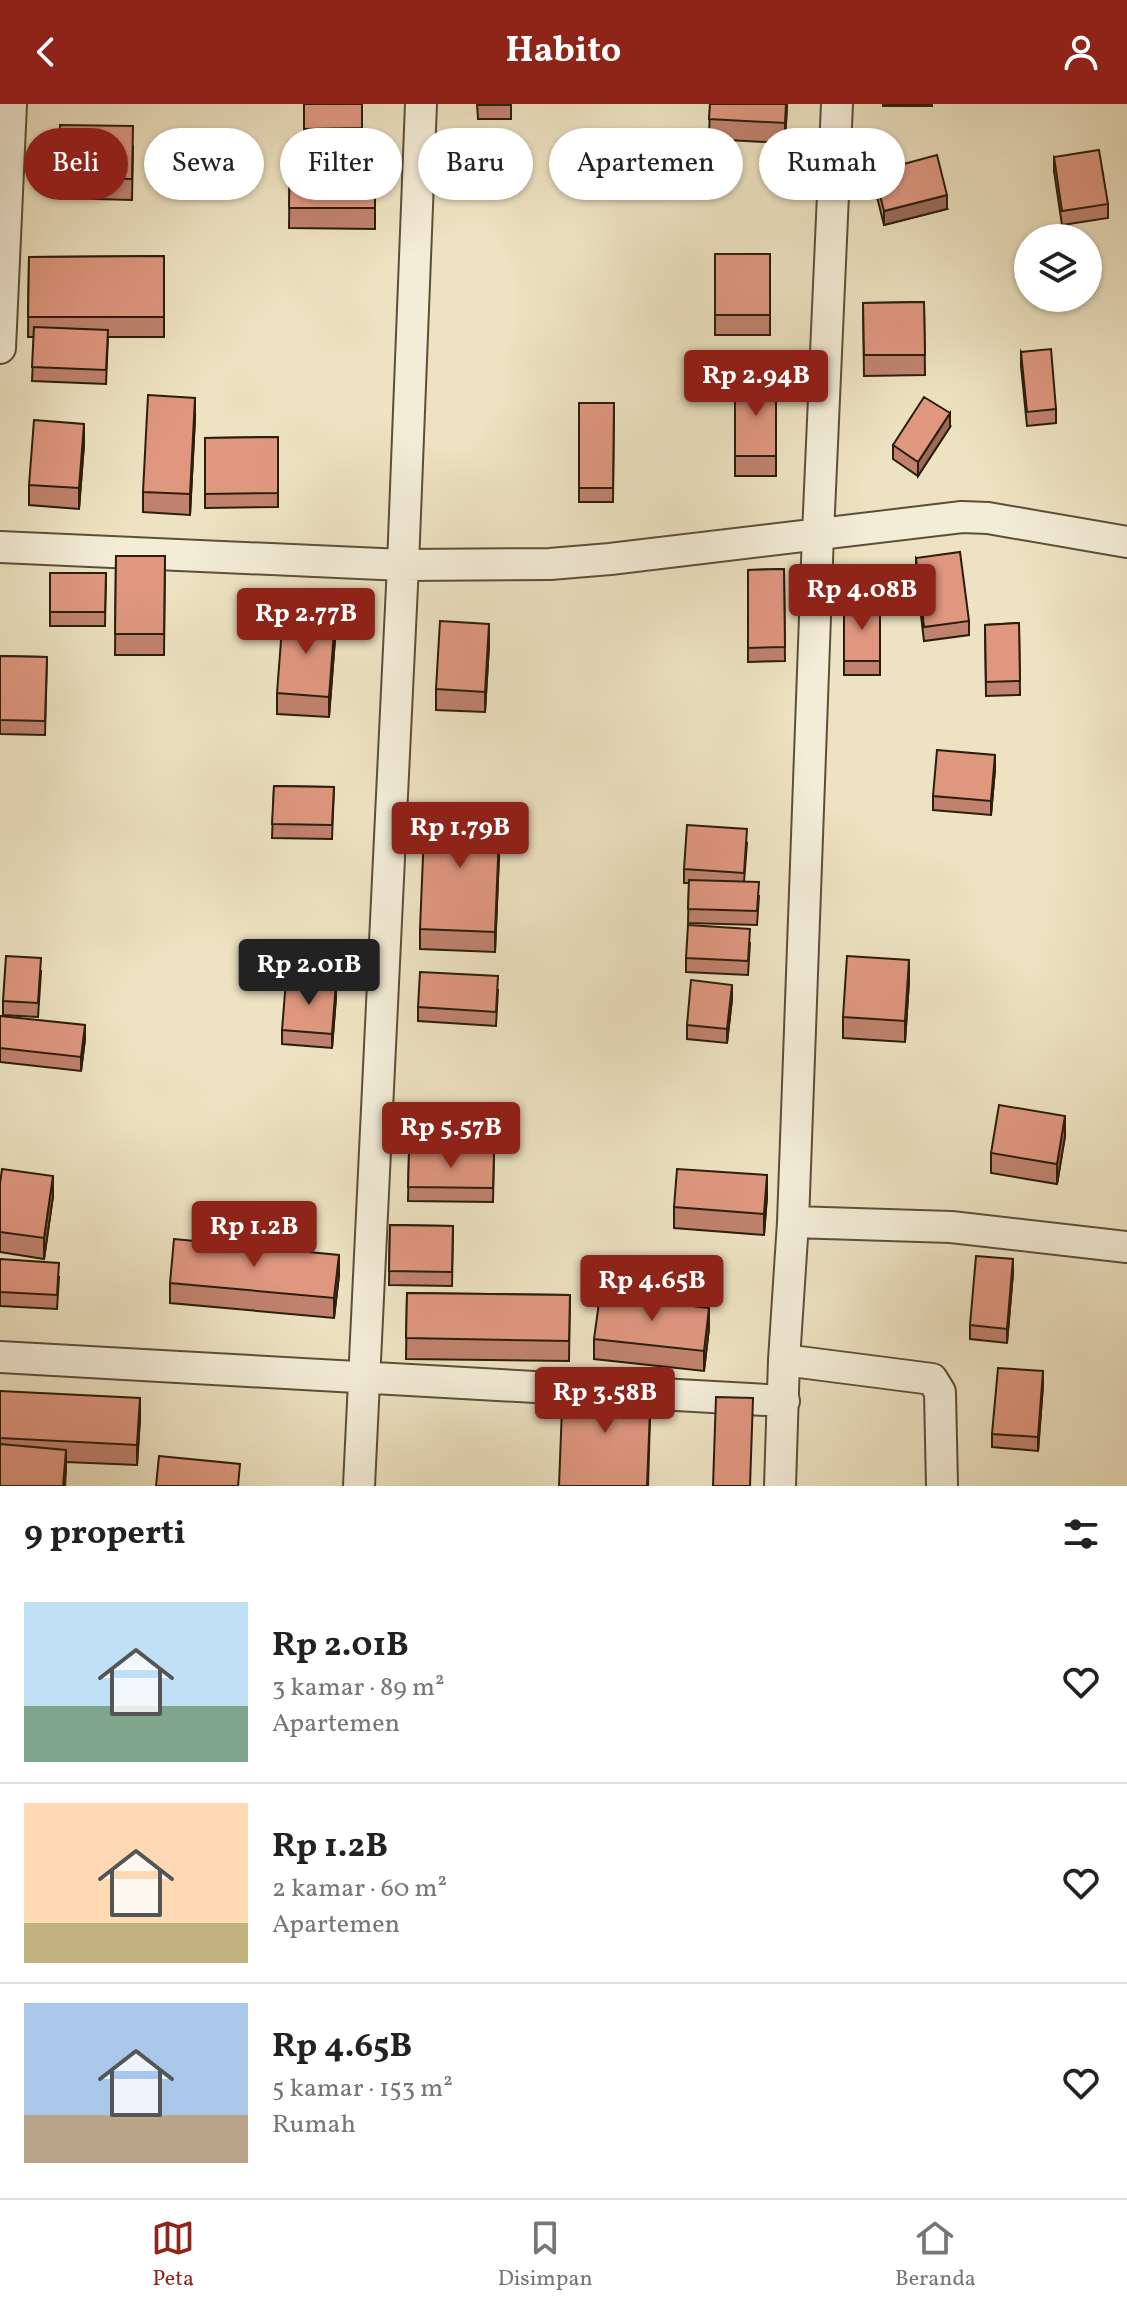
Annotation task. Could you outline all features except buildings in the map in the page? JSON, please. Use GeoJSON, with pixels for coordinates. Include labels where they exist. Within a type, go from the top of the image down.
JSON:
{"type":"FeatureCollection","features":[{"type":"Feature","properties":{"kind":"street"},"geometry":{"type":"LineString","coordinates":[[0,348],[11,104]]}},
{"type":"Feature","properties":{"kind":"street"},"geometry":{"type":"LineString","coordinates":[[359,1486],[403,565],[421,104]]}},
{"type":"Feature","properties":{"kind":"street"},"geometry":{"type":"LineString","coordinates":[[780,1486],[837,104]]}},
{"type":"Feature","properties":{"kind":"street"},"geometry":{"type":"LineString","coordinates":[[0,547],[403,565],[595,561],[935,519],[975,517],[1127,542]]}},
{"type":"Feature","properties":{"kind":"street"},"geometry":{"type":"LineString","coordinates":[[793,1222],[951,1227],[1127,1247]]}},
{"type":"Feature","properties":{"kind":"street"},"geometry":{"type":"LineString","coordinates":[[0,1357],[784,1401]]}},
{"type":"Feature","properties":{"kind":"street"},"geometry":{"type":"LineString","coordinates":[[784,1360],[932,1379],[940,1392],[942,1486]]}}]}
